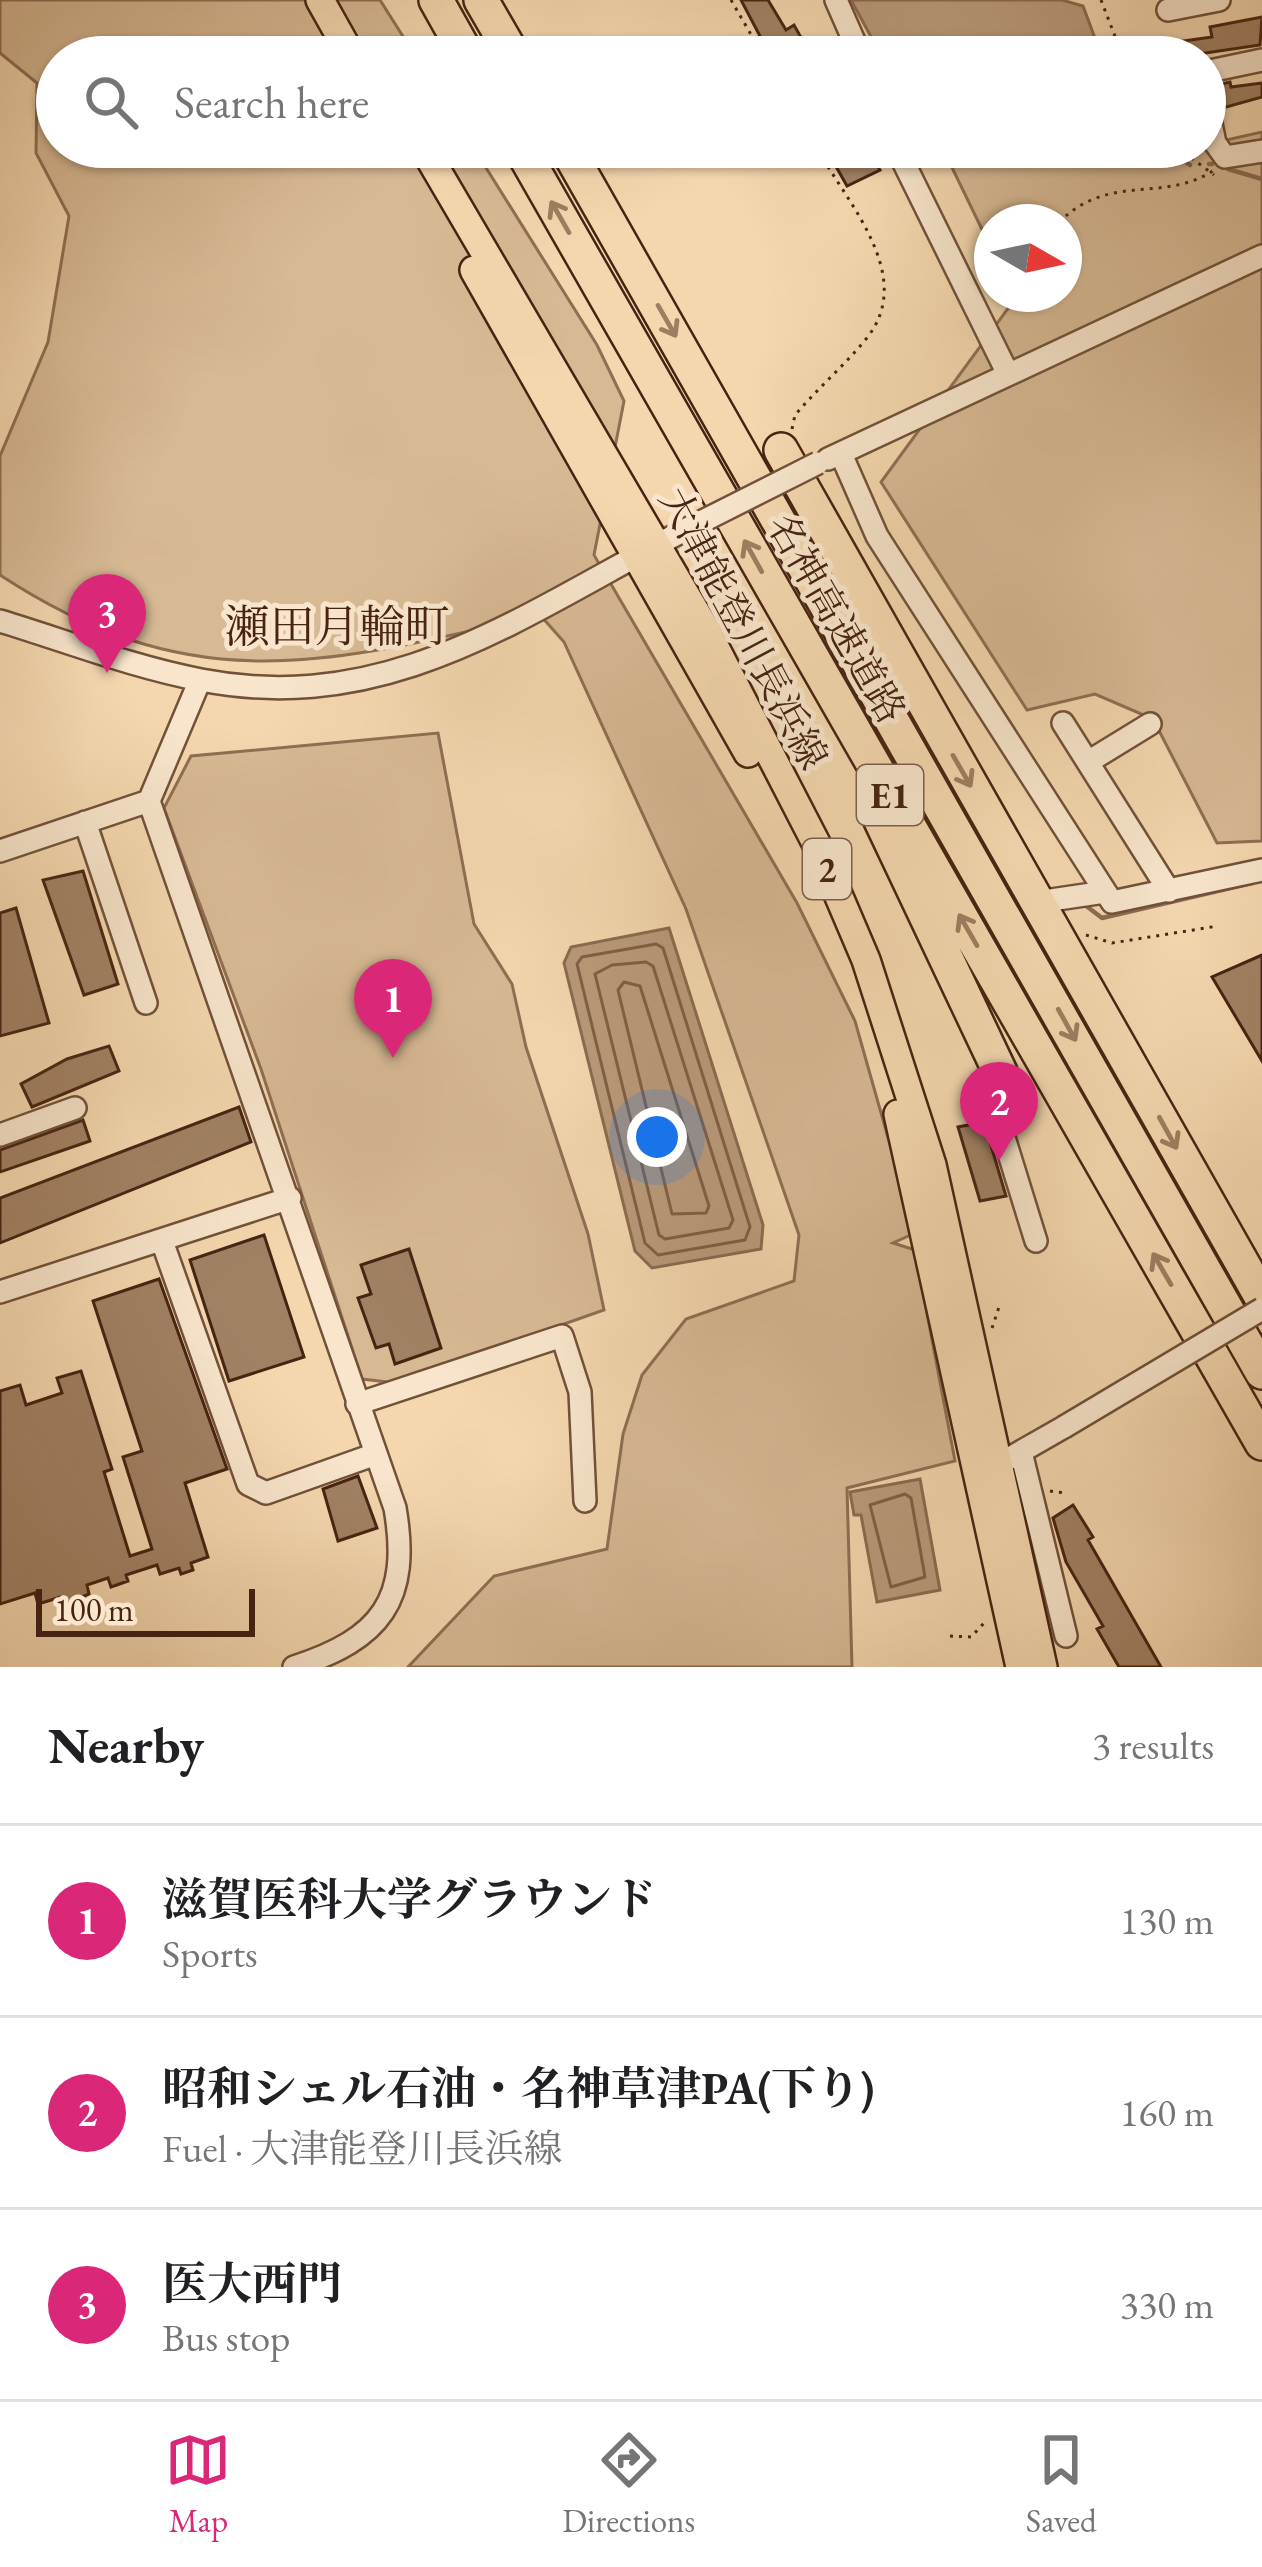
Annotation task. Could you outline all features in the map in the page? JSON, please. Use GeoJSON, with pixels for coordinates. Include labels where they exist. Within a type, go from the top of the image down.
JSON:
{"type":"FeatureCollection","features":[{"type":"Feature","properties":{"kind":"highway"},"geometry":{"type":"LineString","coordinates":[[436,0],[456,36]]}},
{"type":"Feature","properties":{"kind":"highway"},"geometry":{"type":"LineString","coordinates":[[481,0],[502,36]]}},
{"type":"Feature","properties":{"kind":"highway","name":"名神高速道路"},"geometry":{"type":"LineString","coordinates":[[532,168],[1262,1443]]}},
{"type":"Feature","properties":{"kind":"highway","name":"名神高速道路"},"geometry":{"type":"LineString","coordinates":[[578,168],[1262,1372]]}},
{"type":"Feature","properties":{"kind":"highway"},"geometry":{"type":"LineString","coordinates":[[781,450],[1262,1298]]}},
{"type":"Feature","properties":{"kind":"highway"},"geometry":{"type":"LineString","coordinates":[[777,598],[1000,1072]]}},
{"type":"Feature","properties":{"kind":"main road"},"geometry":{"type":"LineString","coordinates":[[320,0],[340,36]]}},
{"type":"Feature","properties":{"kind":"main road"},"geometry":{"type":"LineString","coordinates":[[340,0],[360,36]]}},
{"type":"Feature","properties":{"kind":"main road","name":"大津能登川長浜線"},"geometry":{"type":"LineString","coordinates":[[417,168],[647,550],[705,628],[817,845],[866,960],[932,1165],[1043,1667]]}},
{"type":"Feature","properties":{"kind":"main road","name":"大津能登川長浜線"},"geometry":{"type":"LineString","coordinates":[[435,168],[647,550]]}},
{"type":"Feature","properties":{"kind":"main road","name":"大津能登川長浜線"},"geometry":{"type":"LineString","coordinates":[[1000,1462],[1020,1667]]}},
{"type":"Feature","properties":{"kind":"street"},"geometry":{"type":"LineString","coordinates":[[836,0],[852,36]]}},
{"type":"Feature","properties":{"kind":"street"},"geometry":{"type":"LineString","coordinates":[[1168,10],[1204,1]]}},
{"type":"Feature","properties":{"kind":"street"},"geometry":{"type":"LineString","coordinates":[[1226,68],[1262,60]]}},
{"type":"Feature","properties":{"kind":"street"},"geometry":{"type":"LineString","coordinates":[[1226,164],[1262,151]]}},
{"type":"Feature","properties":{"kind":"street"},"geometry":{"type":"LineString","coordinates":[[906,168],[1007,372]]}},
{"type":"Feature","properties":{"kind":"street"},"geometry":{"type":"LineString","coordinates":[[0,621],[200,680],[328,687],[424,664],[525,620],[647,550],[818,464],[1262,256]]}},
{"type":"Feature","properties":{"kind":"street"},"geometry":{"type":"LineString","coordinates":[[841,454],[877,536],[1112,902],[1262,870]]}},
{"type":"Feature","properties":{"kind":"street"},"geometry":{"type":"LineString","coordinates":[[200,680],[149,801],[290,1198],[394,1508],[402,1550],[398,1582],[372,1630],[332,1655],[294,1667]]}},
{"type":"Feature","properties":{"kind":"street"},"geometry":{"type":"LineString","coordinates":[[1063,723],[1168,891]]}},
{"type":"Feature","properties":{"kind":"street"},"geometry":{"type":"LineString","coordinates":[[1088,762],[1150,724]]}},
{"type":"Feature","properties":{"kind":"street"},"geometry":{"type":"LineString","coordinates":[[0,851],[149,801]]}},
{"type":"Feature","properties":{"kind":"street"},"geometry":{"type":"LineString","coordinates":[[86,822],[146,1004]]}},
{"type":"Feature","properties":{"kind":"street"},"geometry":{"type":"LineString","coordinates":[[1051,900],[1106,892]]}},
{"type":"Feature","properties":{"kind":"street"},"geometry":{"type":"LineString","coordinates":[[1000,1072],[992,1102],[1036,1241]]}},
{"type":"Feature","properties":{"kind":"street"},"geometry":{"type":"LineString","coordinates":[[0,1135],[75,1108]]}},
{"type":"Feature","properties":{"kind":"street"},"geometry":{"type":"LineString","coordinates":[[0,1292],[290,1198]]}},
{"type":"Feature","properties":{"kind":"street"},"geometry":{"type":"LineString","coordinates":[[162,1241],[248,1484],[266,1493],[373,1455]]}},
{"type":"Feature","properties":{"kind":"street"},"geometry":{"type":"LineString","coordinates":[[1066,1636],[1000,1462],[1262,1310]]}},
{"type":"Feature","properties":{"kind":"street"},"geometry":{"type":"LineString","coordinates":[[357,1405],[562,1336],[580,1392],[585,1501]]}},
{"type":"Feature","properties":{"kind":"path"},"geometry":{"type":"LineString","coordinates":[[731,0],[752,36]]}},
{"type":"Feature","properties":{"kind":"path"},"geometry":{"type":"LineString","coordinates":[[1101,0],[1115,36]]}},
{"type":"Feature","properties":{"kind":"path"},"geometry":{"type":"LineString","coordinates":[[1082,205],[1119,188],[1176,188],[1216,168]]}},
{"type":"Feature","properties":{"kind":"path"},"geometry":{"type":"LineString","coordinates":[[992,1328],[999,1307]]}},
{"type":"Feature","properties":{"kind":"path"},"geometry":{"type":"LineString","coordinates":[[950,1636],[971,1637],[978,1624],[993,1620]]}},
{"type":"Feature","properties":{"kind":"shaded area"},"geometry":{"type":"Polygon","coordinates":[[[0,0],[380,0],[403,36],[36,36],[36,82],[0,53],[0,0]]]}},
{"type":"Feature","properties":{"kind":"shaded area"},"geometry":{"type":"Polygon","coordinates":[[[1262,132],[1262,841],[1217,843],[1153,719],[1095,694],[1027,710],[881,482],[1005,312],[1082,312],[1082,204],[974,204],[974,213],[952,168],[1226,168],[1226,140],[1262,132]]]}},
{"type":"Feature","properties":{"kind":"shaded area"},"geometry":{"type":"Polygon","coordinates":[[[44,168],[486,168],[597,345],[624,401],[594,555],[797,903],[855,1021],[915,1233],[893,1243],[915,1250],[955,1461],[847,1488],[852,1667],[408,1667],[494,1576],[607,1549],[623,1434],[642,1375],[686,1319],[794,1281],[799,1235],[686,909],[564,642],[540,615],[328,657],[264,661],[201,657],[137,642],[71,615],[0,575],[0,456],[48,342],[69,216],[44,168]]]}},
{"type":"Feature","properties":{"kind":"shaded area"},"geometry":{"type":"Polygon","coordinates":[[[438,733],[474,924],[512,984],[526,1047],[588,1234],[604,1310],[396,1383],[362,1379],[261,1069],[164,808],[191,756],[438,733]]]}},
{"type":"Feature","properties":{"kind":"water"},"geometry":{"type":"Polygon","coordinates":[[[851,0],[1062,0],[1083,6],[1094,36],[871,36],[851,0]]]}},
{"type":"Feature","properties":{"kind":"water"},"geometry":{"type":"Polygon","coordinates":[[[669,928],[763,1225],[761,1249],[652,1268],[635,1251],[564,963],[571,947],[669,928]]]}},
{"type":"Feature","properties":{"kind":"water"},"geometry":{"type":"Polygon","coordinates":[[[920,1479],[940,1590],[877,1602],[861,1515],[854,1515],[850,1492],[920,1479]]]}},
{"type":"Feature","properties":{"kind":"building"},"geometry":{"type":"Polygon","coordinates":[[[741,0],[768,0],[786,30],[794,25],[800,36],[760,36],[741,0]]]}},
{"type":"Feature","properties":{"kind":"building"},"geometry":{"type":"Polygon","coordinates":[[[1262,17],[1260,45],[1226,50],[1226,36],[1212,36],[1210,27],[1262,17]]]}},
{"type":"Feature","properties":{"kind":"building"},"geometry":{"type":"Polygon","coordinates":[[[1226,83],[1231,87],[1262,83],[1262,97],[1226,107],[1226,83]]]}},
{"type":"Feature","properties":{"kind":"building"},"geometry":{"type":"Polygon","coordinates":[[[837,168],[879,168],[880,170],[847,186],[837,168]]]}},
{"type":"Feature","properties":{"kind":"building"},"geometry":{"type":"Polygon","coordinates":[[[83,871],[118,984],[84,995],[43,880],[83,871]]]}},
{"type":"Feature","properties":{"kind":"building"},"geometry":{"type":"Polygon","coordinates":[[[16,908],[49,1023],[0,1036],[0,913],[16,908]]]}},
{"type":"Feature","properties":{"kind":"building"},"geometry":{"type":"Polygon","coordinates":[[[1262,955],[1262,1061],[1212,977],[1262,955]]]}},
{"type":"Feature","properties":{"kind":"building"},"geometry":{"type":"Polygon","coordinates":[[[109,1046],[119,1071],[32,1107],[21,1084],[67,1059],[109,1046]]]}},
{"type":"Feature","properties":{"kind":"building"},"geometry":{"type":"Polygon","coordinates":[[[239,1107],[251,1142],[0,1243],[0,1198],[239,1107]]]}},
{"type":"Feature","properties":{"kind":"building"},"geometry":{"type":"Polygon","coordinates":[[[83,1120],[90,1141],[0,1172],[0,1150],[83,1120]]]}},
{"type":"Feature","properties":{"kind":"building"},"geometry":{"type":"Polygon","coordinates":[[[984,1122],[1006,1196],[980,1201],[958,1127],[984,1122]]]}},
{"type":"Feature","properties":{"kind":"building"},"geometry":{"type":"Polygon","coordinates":[[[264,1235],[304,1357],[229,1381],[190,1260],[264,1235]]]}},
{"type":"Feature","properties":{"kind":"building"},"geometry":{"type":"Polygon","coordinates":[[[409,1249],[441,1348],[395,1364],[389,1344],[376,1348],[358,1298],[371,1294],[361,1265],[409,1249]]]}},
{"type":"Feature","properties":{"kind":"building"},"geometry":{"type":"Polygon","coordinates":[[[159,1279],[227,1469],[185,1483],[208,1557],[191,1563],[193,1570],[181,1574],[179,1568],[160,1574],[157,1565],[126,1575],[128,1581],[111,1587],[108,1578],[87,1585],[89,1594],[63,1605],[61,1597],[38,1604],[35,1593],[0,1604],[0,1391],[20,1385],[26,1405],[62,1393],[57,1378],[81,1371],[112,1469],[104,1472],[130,1556],[152,1549],[123,1457],[142,1451],[93,1301],[159,1279]]]}},
{"type":"Feature","properties":{"kind":"building"},"geometry":{"type":"Polygon","coordinates":[[[358,1476],[377,1528],[338,1541],[323,1489],[358,1476]]]}},
{"type":"Feature","properties":{"kind":"building"},"geometry":{"type":"Polygon","coordinates":[[[1073,1505],[1161,1667],[1119,1667],[1097,1629],[1103,1626],[1066,1562],[1053,1518],[1073,1505]]]}},
{"type":"Feature","properties":{"kind":"waterway"},"geometry":{"type":"LineString","coordinates":[[1228,169],[1262,179]]}},
{"type":"Feature","properties":{"kind":"waterway"},"geometry":{"type":"LineString","coordinates":[[1085,905],[1102,918],[1252,883]]}},
{"type":"Feature","properties":{"kind":"place","name":"医大西門"},"geometry":{"type":"Point","coordinates":[107,673]}},
{"type":"Feature","properties":{"kind":"place","name":"滋賀医科大学グラウンド"},"geometry":{"type":"Point","coordinates":[393,1058]}},
{"type":"Feature","properties":{"kind":"place","name":"昭和シェル石油・名神草津PA(下り)"},"geometry":{"type":"Point","coordinates":[999,1161]}},
{"type":"Feature","properties":{"kind":"district","name":"瀬田月輪町"},"geometry":{"type":"Point","coordinates":[337,626]}}]}
